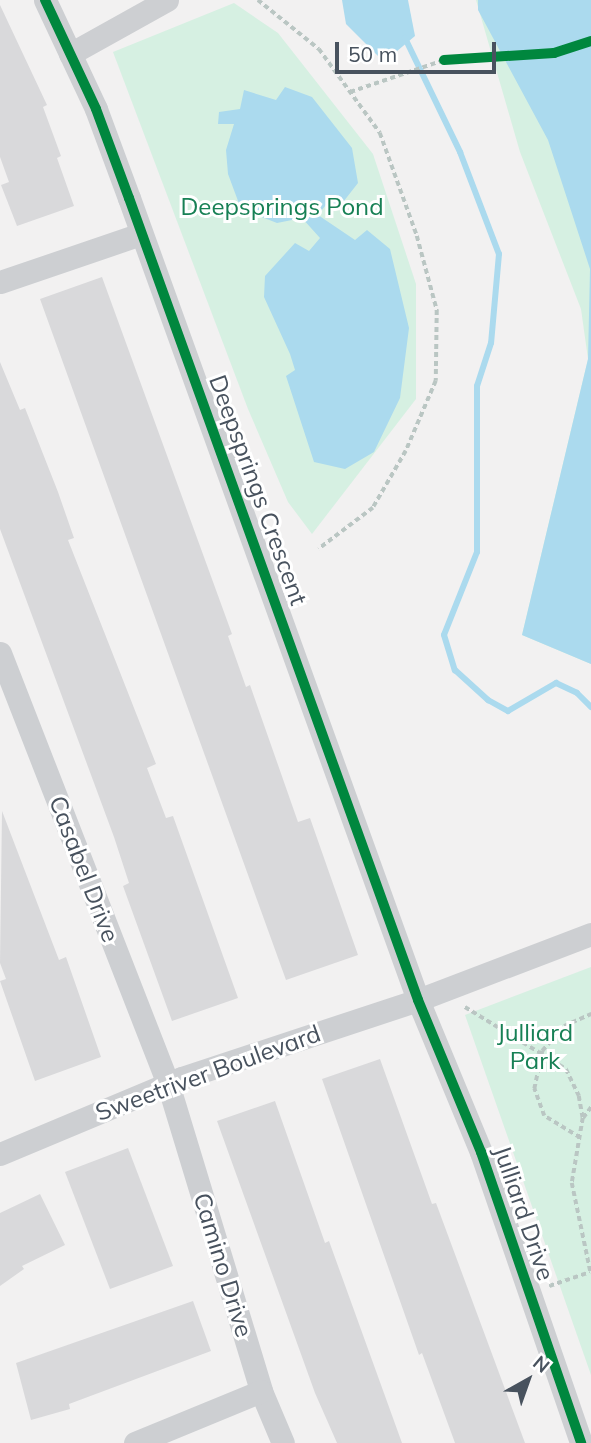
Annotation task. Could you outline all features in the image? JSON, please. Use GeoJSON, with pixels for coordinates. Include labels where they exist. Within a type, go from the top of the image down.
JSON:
{"type":"FeatureCollection","features":[{"type":"Feature","properties":{"kind":"street","name":"Deepsprings Crescent"},"geometry":{"type":"LineString","coordinates":[[46,0],[96,109],[418,1000]]}},
{"type":"Feature","properties":{"kind":"street"},"geometry":{"type":"LineString","coordinates":[[70,54],[167,0]]}},
{"type":"Feature","properties":{"kind":"street"},"geometry":{"type":"LineString","coordinates":[[0,282],[141,234]]}},
{"type":"Feature","properties":{"kind":"street","name":"Casabel Drive"},"geometry":{"type":"LineString","coordinates":[[0,653],[168,1084]]}},
{"type":"Feature","properties":{"kind":"street","name":"Sweetriver Boulevard"},"geometry":{"type":"LineString","coordinates":[[0,1154],[168,1084],[418,1000],[591,934]]}},
{"type":"Feature","properties":{"kind":"street","name":"Julliard Drive"},"geometry":{"type":"LineString","coordinates":[[418,1000],[481,1152],[581,1443]]}},
{"type":"Feature","properties":{"kind":"street","name":"Camino Drive"},"geometry":{"type":"LineString","coordinates":[[168,1084],[261,1391],[284,1443]]}},
{"type":"Feature","properties":{"kind":"street"},"geometry":{"type":"LineString","coordinates":[[135,1443],[261,1391]]}},
{"type":"Feature","properties":{"kind":"path"},"geometry":{"type":"LineString","coordinates":[[258,0],[319,49],[380,133],[418,236],[437,310],[436,381],[406,451],[373,508],[319,549]]}},
{"type":"Feature","properties":{"kind":"path"},"geometry":{"type":"LineString","coordinates":[[350,92],[444,60],[458,59]]}},
{"type":"Feature","properties":{"kind":"path"},"geometry":{"type":"LineString","coordinates":[[465,1007],[491,1026],[542,1052],[566,1069],[583,1118]]}},
{"type":"Feature","properties":{"kind":"path"},"geometry":{"type":"LineString","coordinates":[[580,1138],[544,1116],[534,1088],[542,1052],[564,1026],[591,1014]]}},
{"type":"Feature","properties":{"kind":"path"},"geometry":{"type":"LineString","coordinates":[[529,1292],[590,1273],[572,1183],[583,1118],[591,1107]]}},
{"type":"Feature","properties":{"kind":"green space"},"geometry":{"type":"Polygon","coordinates":[[[476,0],[591,0],[591,664],[522,635],[588,359],[581,309],[520,152],[476,0]]]}},
{"type":"Feature","properties":{"kind":"green space","name":"Deepsprings Pond"},"geometry":{"type":"Polygon","coordinates":[[[234,3],[278,33],[373,154],[416,284],[416,399],[312,534],[288,502],[248,409],[113,52],[234,3]]]}},
{"type":"Feature","properties":{"kind":"green space","name":"Julliard Park"},"geometry":{"type":"Polygon","coordinates":[[[591,967],[591,1375],[465,1015],[591,967]]]}},
{"type":"Feature","properties":{"kind":"water"},"geometry":{"type":"Polygon","coordinates":[[[342,0],[408,0],[415,36],[384,62],[346,24],[342,0]]]}},
{"type":"Feature","properties":{"kind":"water"},"geometry":{"type":"Polygon","coordinates":[[[478,0],[591,0],[591,664],[522,635],[588,359],[590,269],[548,140],[478,10],[478,0]]]}},
{"type":"Feature","properties":{"kind":"water"},"geometry":{"type":"Polygon","coordinates":[[[285,87],[312,97],[352,148],[358,183],[340,206],[329,201],[318,215],[355,240],[367,230],[390,249],[409,328],[400,398],[374,452],[345,469],[314,462],[286,376],[295,370],[264,297],[265,276],[295,243],[309,251],[320,238],[302,218],[277,223],[241,209],[228,174],[226,150],[234,124],[218,124],[219,112],[240,109],[244,90],[276,100],[285,87]]]}},
{"type":"Feature","properties":{"kind":"building"},"geometry":{"type":"Polygon","coordinates":[[[0,5],[47,105],[43,107],[61,156],[57,158],[74,206],[17,226],[1,185],[9,182],[0,157],[0,5]]]}},
{"type":"Feature","properties":{"kind":"building"},"geometry":{"type":"Polygon","coordinates":[[[102,277],[232,634],[228,636],[246,687],[250,685],[298,822],[310,818],[358,955],[286,980],[40,299],[102,277]]]}},
{"type":"Feature","properties":{"kind":"building"},"geometry":{"type":"Polygon","coordinates":[[[0,362],[20,410],[25,408],[58,492],[74,538],[68,540],[156,764],[147,768],[166,818],[173,816],[238,998],[172,1021],[123,886],[129,883],[114,837],[0,529],[0,362]]]}},
{"type":"Feature","properties":{"kind":"building"},"geometry":{"type":"Polygon","coordinates":[[[2,811],[59,960],[66,957],[101,1057],[35,1081],[0,981],[6,979],[0,963],[2,811]]]}},
{"type":"Feature","properties":{"kind":"building"},"geometry":{"type":"Polygon","coordinates":[[[380,1059],[432,1204],[436,1203],[525,1443],[455,1443],[422,1353],[419,1355],[322,1079],[380,1059]]]}},
{"type":"Feature","properties":{"kind":"building"},"geometry":{"type":"Polygon","coordinates":[[[275,1101],[325,1243],[329,1241],[402,1443],[337,1443],[315,1393],[217,1121],[275,1101]]]}},
{"type":"Feature","properties":{"kind":"building"},"geometry":{"type":"Polygon","coordinates":[[[128,1148],[173,1266],[110,1289],[65,1172],[128,1148]]]}},
{"type":"Feature","properties":{"kind":"building"},"geometry":{"type":"Polygon","coordinates":[[[40,1194],[65,1245],[22,1266],[24,1269],[0,1286],[0,1213],[40,1194]]]}},
{"type":"Feature","properties":{"kind":"building"},"geometry":{"type":"Polygon","coordinates":[[[193,1301],[211,1351],[69,1404],[70,1409],[31,1420],[16,1363],[193,1301]]]}},
{"type":"Feature","properties":{"kind":"waterway"},"geometry":{"type":"LineString","coordinates":[[405,38],[460,152],[499,254],[491,343],[477,386],[477,552],[444,635],[455,670],[488,700],[508,711],[556,683],[577,693],[591,707]]}},
{"type":"Feature","properties":{"kind":"cycle path"},"geometry":{"type":"LineString","coordinates":[[45,0],[96,109],[418,1000],[481,1152],[581,1443]]}},
{"type":"Feature","properties":{"kind":"cycle path"},"geometry":{"type":"LineString","coordinates":[[444,60],[554,53],[591,41]]}}]}
